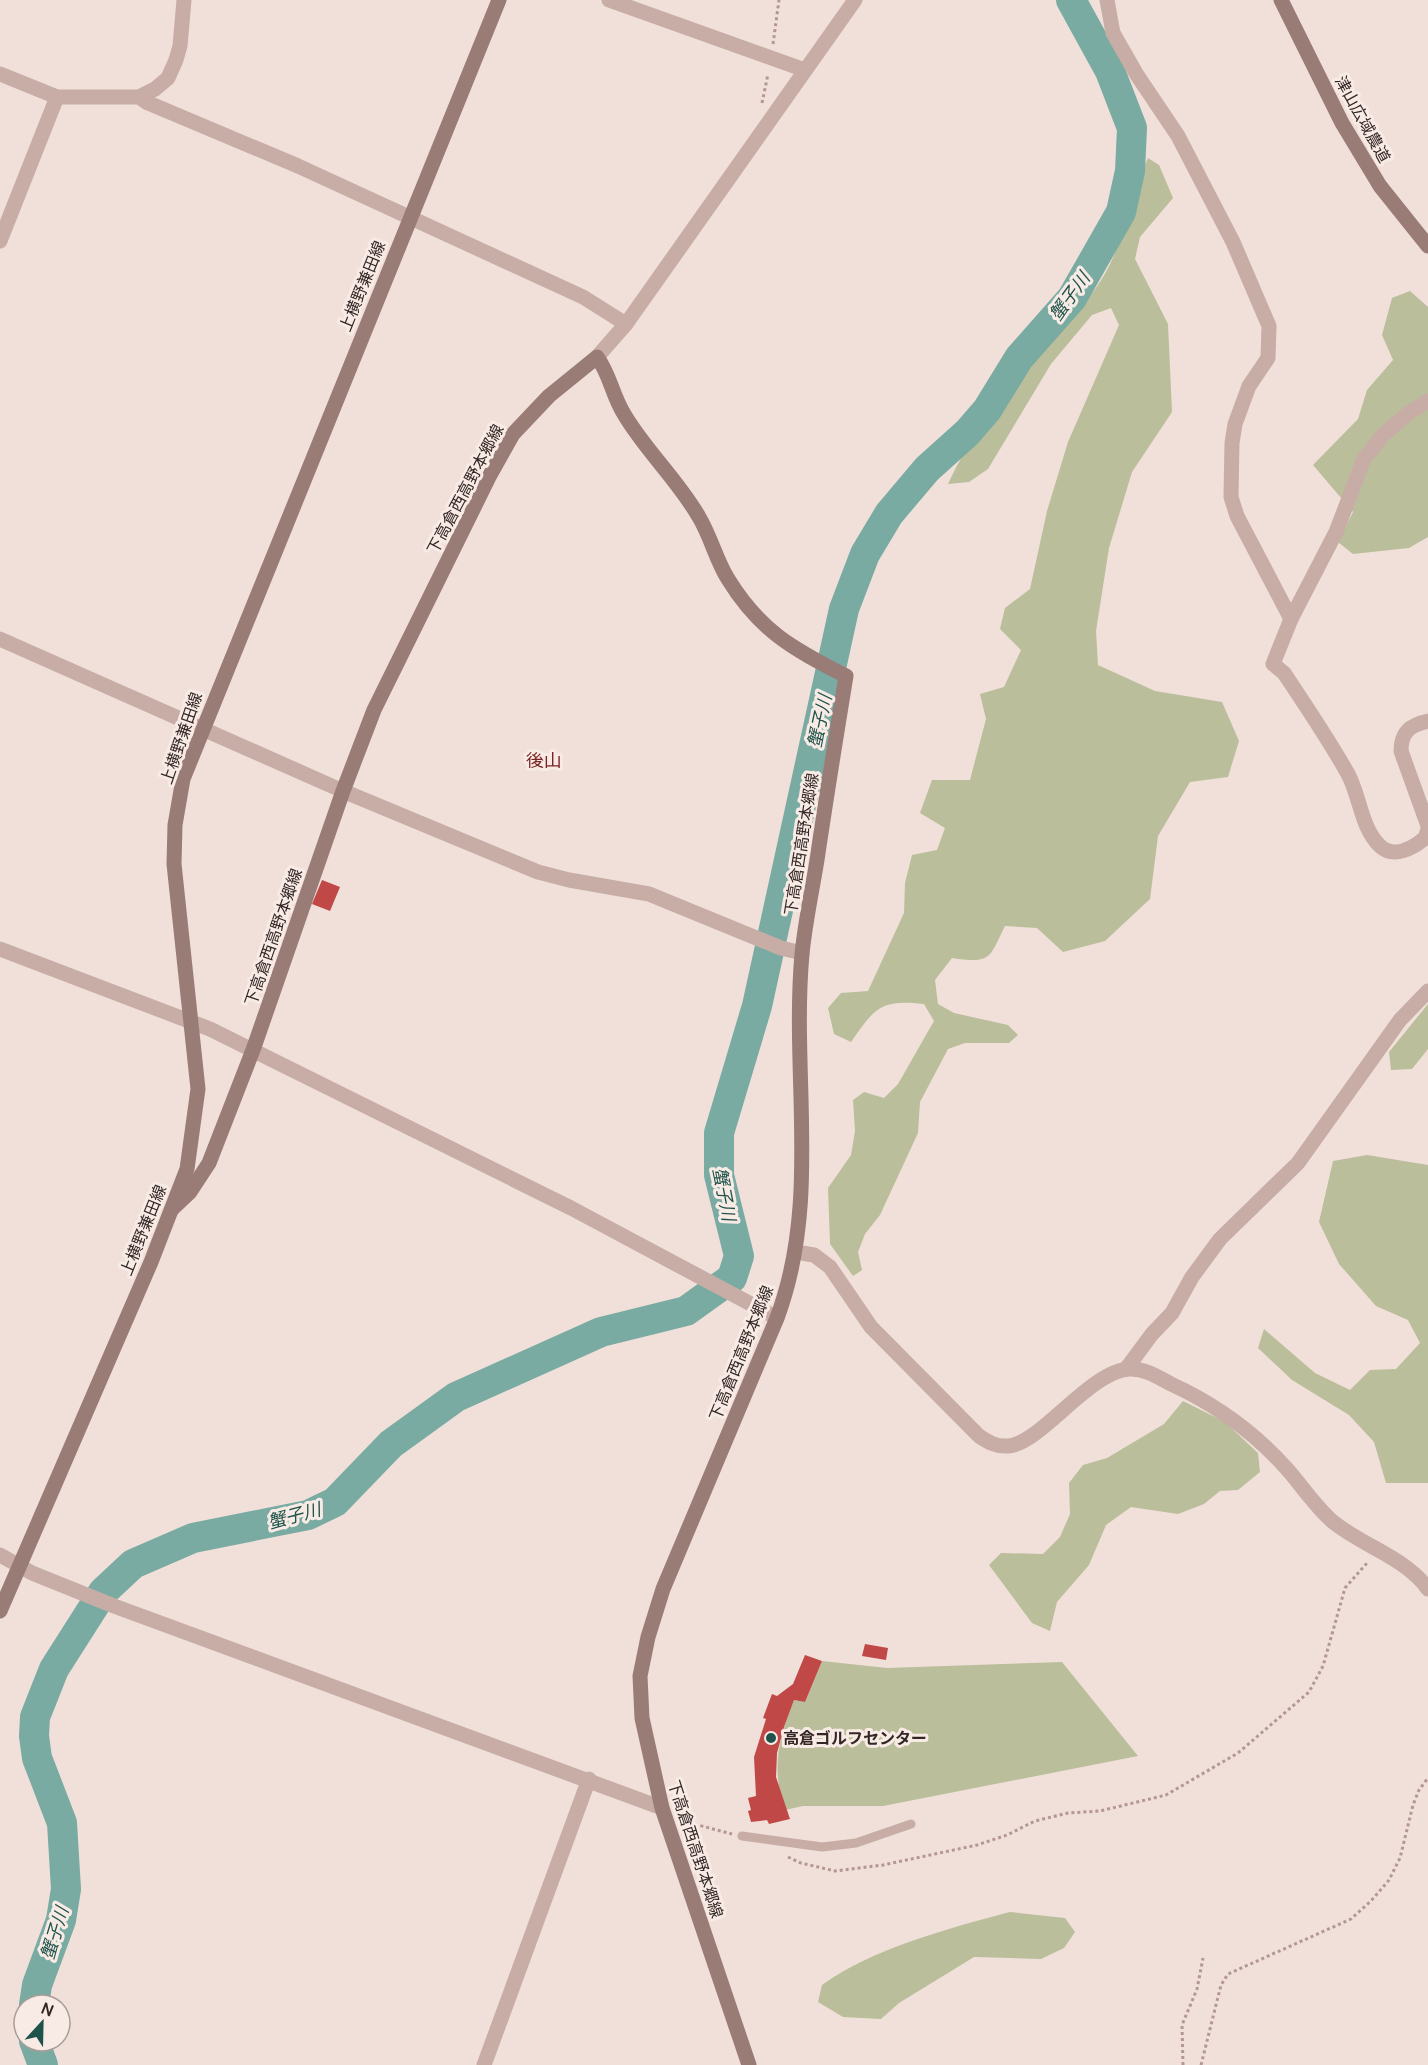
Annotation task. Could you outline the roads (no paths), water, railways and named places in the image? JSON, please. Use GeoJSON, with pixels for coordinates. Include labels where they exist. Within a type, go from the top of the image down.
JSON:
{"type":"FeatureCollection","features":[{"type":"Feature","properties":{"kind":"main road","name":"上横野兼田線"},"geometry":{"type":"LineString","coordinates":[[0,1611],[187,1169],[198,1089],[174,864],[175,825],[183,779],[201,728],[499,0]]}},
{"type":"Feature","properties":{"kind":"main road","name":"津山広域農道"},"geometry":{"type":"LineString","coordinates":[[1281,0],[1358,150],[1380,186],[1428,246]]}},
{"type":"Feature","properties":{"kind":"main road","name":"下高倉西高野本郷線"},"geometry":{"type":"LineString","coordinates":[[172,1209],[190,1192],[209,1164],[253,1050],[343,791],[383,691],[490,475],[513,434],[549,396],[597,357],[607,370],[617,402],[629,423],[700,517],[727,578],[756,618],[792,648],[846,676],[802,953],[800,1009],[803,1142],[796,1252],[777,1318],[663,1589],[648,1637],[640,1676],[642,1718],[662,1808],[749,2065]]}},
{"type":"Feature","properties":{"kind":"street"},"geometry":{"type":"LineString","coordinates":[[0,74],[57,97],[139,96],[155,89],[168,78],[180,46],[184,0]]}},
{"type":"Feature","properties":{"kind":"street"},"geometry":{"type":"LineString","coordinates":[[609,0],[806,70]]}},
{"type":"Feature","properties":{"kind":"street"},"geometry":{"type":"LineString","coordinates":[[597,357],[626,324],[855,0]]}},
{"type":"Feature","properties":{"kind":"street"},"geometry":{"type":"LineString","coordinates":[[1107,0],[1113,33],[1137,75],[1178,136],[1233,242],[1269,326],[1268,358],[1249,386],[1235,424],[1232,443],[1231,497],[1237,516],[1291,620]]}},
{"type":"Feature","properties":{"kind":"street"},"geometry":{"type":"LineString","coordinates":[[139,96],[147,102],[298,166],[583,297],[626,324]]}},
{"type":"Feature","properties":{"kind":"street"},"geometry":{"type":"LineString","coordinates":[[0,241],[57,97]]}},
{"type":"Feature","properties":{"kind":"street"},"geometry":{"type":"LineString","coordinates":[[1428,401],[1410,412],[1383,435],[1364,459],[1336,532],[1291,620],[1273,664],[1284,672],[1348,775],[1373,837],[1381,847],[1390,851],[1402,851],[1425,838],[1428,827],[1401,751],[1401,740],[1407,729],[1428,721]]}},
{"type":"Feature","properties":{"kind":"street"},"geometry":{"type":"LineString","coordinates":[[0,639],[343,791],[538,872],[569,880],[649,894],[781,948],[802,953]]}},
{"type":"Feature","properties":{"kind":"street"},"geometry":{"type":"LineString","coordinates":[[0,949],[191,1020],[571,1208],[777,1318]]}},
{"type":"Feature","properties":{"kind":"street"},"geometry":{"type":"LineString","coordinates":[[1126,1369],[1152,1334],[1172,1313],[1220,1239],[1298,1163],[1387,1039],[1428,991]]}},
{"type":"Feature","properties":{"kind":"street"},"geometry":{"type":"LineString","coordinates":[[796,1252],[814,1255],[830,1267],[871,1328],[979,1436],[991,1444],[1010,1447],[1025,1439],[1115,1372],[1138,1369],[1219,1408],[1248,1431],[1287,1468],[1331,1520],[1376,1551],[1405,1566],[1428,1589]]}},
{"type":"Feature","properties":{"kind":"street"},"geometry":{"type":"LineString","coordinates":[[0,1556],[114,1606],[589,1779],[662,1808]]}},
{"type":"Feature","properties":{"kind":"street"},"geometry":{"type":"LineString","coordinates":[[484,2065],[589,1779]]}},
{"type":"Feature","properties":{"kind":"lane"},"geometry":{"type":"LineString","coordinates":[[742,1836],[822,1847],[856,1843],[911,1824]]}},
{"type":"Feature","properties":{"kind":"waterway","name":"蟹子川"},"geometry":{"type":"LineString","coordinates":[[36,1993],[61,1920],[66,1889],[62,1823],[37,1758],[34,1736],[35,1717],[54,1669],[103,1592],[133,1564],[193,1538],[308,1515],[335,1502],[391,1444],[456,1397],[601,1332],[686,1311],[732,1278],[739,1256],[719,1175],[719,1133],[757,1006],[844,609],[865,554],[889,514],[927,469],[967,433],[987,410],[1019,358],[1072,298],[1121,212],[1130,171],[1132,128],[1110,71],[1071,0]]}},
{"type":"Feature","properties":{"kind":"waterway","name":"蟹子川"},"geometry":{"type":"LineString","coordinates":[[38,2053],[43,2065]]}},
{"type":"Feature","properties":{"kind":"place","name":"高倉ゴルフセンター"},"geometry":{"type":"Point","coordinates":[771,1738]}},
{"type":"Feature","properties":{"kind":"district","name":"後山"},"geometry":{"type":"Point","coordinates":[544,760]}}]}
